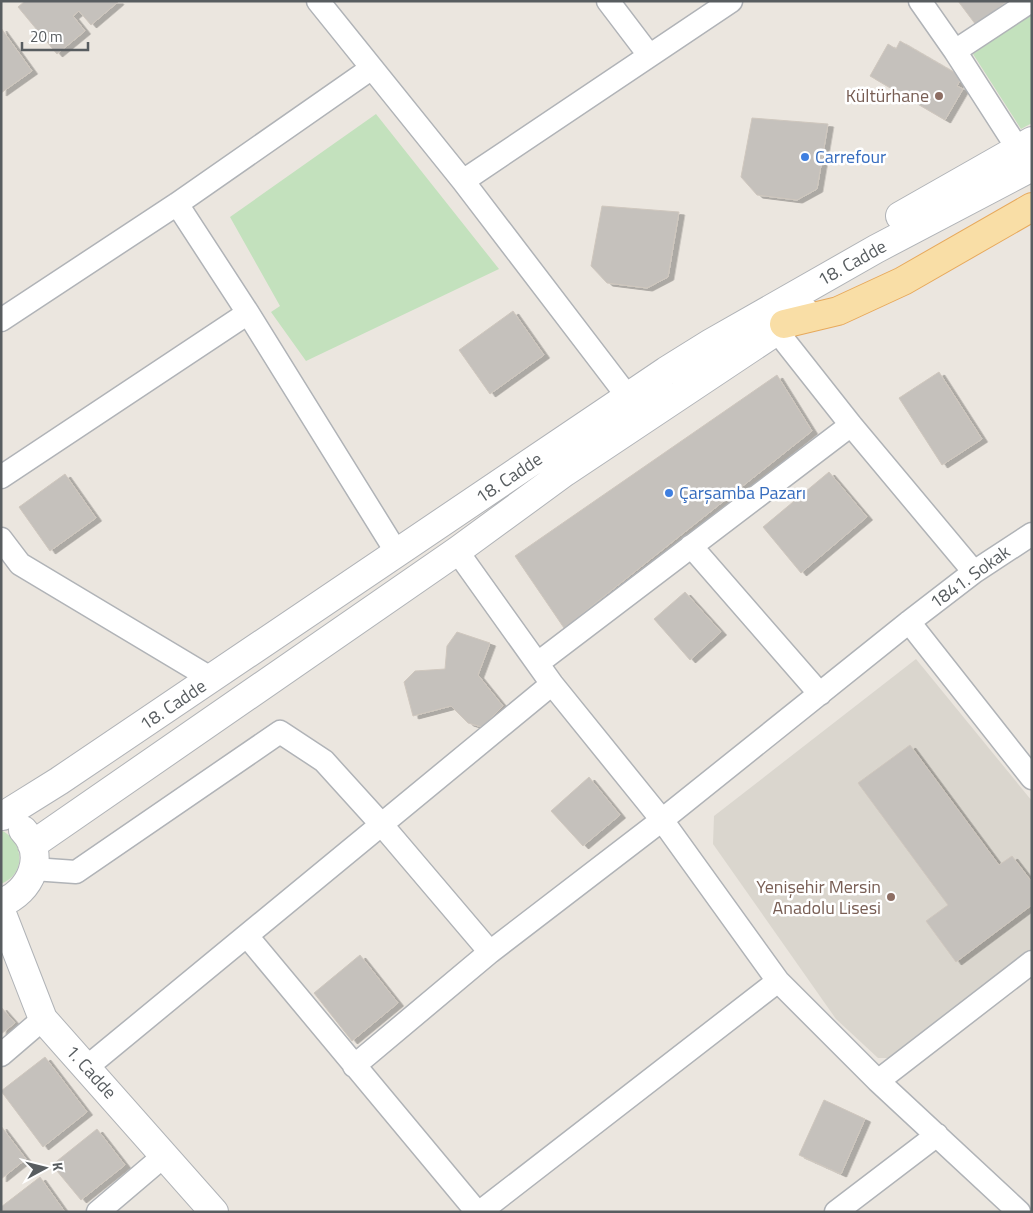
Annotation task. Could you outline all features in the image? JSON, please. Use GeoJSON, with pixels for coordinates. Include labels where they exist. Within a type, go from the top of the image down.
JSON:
{"type":"FeatureCollection","features":[{"type":"Feature","properties":{"kind":"main road"},"geometry":{"type":"LineString","coordinates":[[780,327],[838,311],[902,281],[1032,207]]}},
{"type":"Feature","properties":{"kind":"street"},"geometry":{"type":"LineString","coordinates":[[318,1],[463,181],[628,397]]}},
{"type":"Feature","properties":{"kind":"street"},"geometry":{"type":"LineString","coordinates":[[608,1],[650,55]]}},
{"type":"Feature","properties":{"kind":"street"},"geometry":{"type":"LineString","coordinates":[[463,181],[731,1]]}},
{"type":"Feature","properties":{"kind":"street"},"geometry":{"type":"LineString","coordinates":[[920,1],[1027,152]]}},
{"type":"Feature","properties":{"kind":"street"},"geometry":{"type":"LineString","coordinates":[[955,51],[1031,1]]}},
{"type":"Feature","properties":{"kind":"street"},"geometry":{"type":"LineString","coordinates":[[1,320],[177,204],[372,68]]}},
{"type":"Feature","properties":{"kind":"street","name":"18. Cadde"},"geometry":{"type":"LineString","coordinates":[[2,816],[59,781],[212,679],[666,371],[876,249],[1027,152]]}},
{"type":"Feature","properties":{"kind":"street","name":"18. Cadde"},"geometry":{"type":"LineString","coordinates":[[33,857],[565,472],[780,327],[853,282],[1032,187]]}},
{"type":"Feature","properties":{"kind":"street"},"geometry":{"type":"LineString","coordinates":[[177,204],[248,313],[398,553]]}},
{"type":"Feature","properties":{"kind":"street"},"geometry":{"type":"LineString","coordinates":[[1,477],[248,313]]}},
{"type":"Feature","properties":{"kind":"street"},"geometry":{"type":"LineString","coordinates":[[780,327],[850,425],[974,572]]}},
{"type":"Feature","properties":{"kind":"street"},"geometry":{"type":"LineString","coordinates":[[538,663],[850,425]]}},
{"type":"Feature","properties":{"kind":"street","name":"1841. Sokak"},"geometry":{"type":"LineString","coordinates":[[354,1066],[490,952],[662,820],[909,622],[974,572],[1032,534]]}},
{"type":"Feature","properties":{"kind":"street"},"geometry":{"type":"LineString","coordinates":[[1,539],[20,564],[212,679]]}},
{"type":"Feature","properties":{"kind":"street"},"geometry":{"type":"LineString","coordinates":[[691,546],[820,694]]}},
{"type":"Feature","properties":{"kind":"street"},"geometry":{"type":"LineString","coordinates":[[457,551],[552,684],[662,820],[778,981],[878,1081],[1019,1212]]}},
{"type":"Feature","properties":{"kind":"street"},"geometry":{"type":"LineString","coordinates":[[909,622],[1032,778]]}},
{"type":"Feature","properties":{"kind":"street"},"geometry":{"type":"LineString","coordinates":[[87,1067],[552,684]]}},
{"type":"Feature","properties":{"kind":"street"},"geometry":{"type":"LineString","coordinates":[[33,857],[76,872],[280,732],[324,761],[382,824],[490,952]]}},
{"type":"Feature","properties":{"kind":"street"},"geometry":{"type":"LineString","coordinates":[[1,902],[21,892],[29,882],[33,857],[26,832],[16,822],[2,816]]}},
{"type":"Feature","properties":{"kind":"street","name":"1. Cadde"},"geometry":{"type":"LineString","coordinates":[[1,911],[43,1019],[214,1212]]}},
{"type":"Feature","properties":{"kind":"street"},"geometry":{"type":"LineString","coordinates":[[247,936],[354,1066],[479,1212],[778,981]]}},
{"type":"Feature","properties":{"kind":"street"},"geometry":{"type":"LineString","coordinates":[[878,1081],[1032,962]]}},
{"type":"Feature","properties":{"kind":"street"},"geometry":{"type":"LineString","coordinates":[[1,1055],[43,1019]]}},
{"type":"Feature","properties":{"kind":"street"},"geometry":{"type":"LineString","coordinates":[[836,1212],[937,1135]]}},
{"type":"Feature","properties":{"kind":"street"},"geometry":{"type":"LineString","coordinates":[[98,1212],[165,1156]]}},
{"type":"Feature","properties":{"kind":"shaded area","name":"Yenişehir Mersin Anadolu Lisesi"},"geometry":{"type":"Polygon","coordinates":[[[916,659],[1032,801],[1032,951],[895,1058],[878,1058],[836,1019],[713,844],[714,816],[916,659]]]}},
{"type":"Feature","properties":{"kind":"green space"},"geometry":{"type":"Polygon","coordinates":[[[1032,13],[1032,123],[1021,129],[973,54],[1032,13]]]}},
{"type":"Feature","properties":{"kind":"green space"},"geometry":{"type":"Polygon","coordinates":[[[376,114],[499,269],[306,361],[271,312],[280,306],[230,217],[376,114]]]}},
{"type":"Feature","properties":{"kind":"green space"},"geometry":{"type":"Polygon","coordinates":[[[1,830],[9,835],[14,842],[18,849],[19,857],[15,873],[1,884],[1,830]]]}},
{"type":"Feature","properties":{"kind":"building"},"geometry":{"type":"Polygon","coordinates":[[[25,1],[118,2],[91,25],[79,11],[73,16],[85,31],[57,54],[18,7],[25,1]]]}},
{"type":"Feature","properties":{"kind":"building"},"geometry":{"type":"Polygon","coordinates":[[[958,1],[1007,1],[976,25],[958,1]]]}},
{"type":"Feature","properties":{"kind":"building"},"geometry":{"type":"Polygon","coordinates":[[[1,28],[32,71],[1,93],[1,28]]]}},
{"type":"Feature","properties":{"kind":"building"},"geometry":{"type":"Polygon","coordinates":[[[900,41],[962,77],[957,86],[963,89],[945,120],[870,76],[888,44],[896,49],[900,41]]]}},
{"type":"Feature","properties":{"kind":"building"},"geometry":{"type":"Polygon","coordinates":[[[752,118],[828,124],[817,189],[797,200],[757,195],[741,177],[752,118]]]}},
{"type":"Feature","properties":{"kind":"building"},"geometry":{"type":"Polygon","coordinates":[[[602,206],[679,212],[668,277],[647,288],[607,283],[591,266],[602,206]]]}},
{"type":"Feature","properties":{"kind":"building"},"geometry":{"type":"Polygon","coordinates":[[[513,311],[544,355],[490,394],[459,350],[513,311]]]}},
{"type":"Feature","properties":{"kind":"building"},"geometry":{"type":"Polygon","coordinates":[[[939,372],[982,439],[942,465],[899,398],[939,372]]]}},
{"type":"Feature","properties":{"kind":"building","name":"Çarşamba Pazarı"},"geometry":{"type":"Polygon","coordinates":[[[777,375],[812,431],[564,628],[515,556],[777,375]]]}},
{"type":"Feature","properties":{"kind":"building"},"geometry":{"type":"Polygon","coordinates":[[[829,472],[867,517],[801,573],[763,527],[829,472]]]}},
{"type":"Feature","properties":{"kind":"building"},"geometry":{"type":"Polygon","coordinates":[[[65,474],[96,518],[50,551],[19,507],[65,474]]]}},
{"type":"Feature","properties":{"kind":"building"},"geometry":{"type":"Polygon","coordinates":[[[685,592],[721,632],[690,660],[654,619],[685,592]]]}},
{"type":"Feature","properties":{"kind":"building"},"geometry":{"type":"Polygon","coordinates":[[[457,632],[490,643],[478,675],[503,706],[482,727],[468,723],[451,706],[413,716],[404,682],[415,671],[445,669],[447,646],[457,632]]]}},
{"type":"Feature","properties":{"kind":"building"},"geometry":{"type":"Polygon","coordinates":[[[910,745],[999,865],[1012,856],[1032,882],[1032,905],[956,962],[926,921],[948,905],[858,783],[910,745]]]}},
{"type":"Feature","properties":{"kind":"building"},"geometry":{"type":"Polygon","coordinates":[[[589,777],[620,815],[583,846],[551,811],[589,777]]]}},
{"type":"Feature","properties":{"kind":"building"},"geometry":{"type":"Polygon","coordinates":[[[360,955],[398,1003],[352,1041],[314,993],[360,955]]]}},
{"type":"Feature","properties":{"kind":"building"},"geometry":{"type":"Polygon","coordinates":[[[1,1007],[15,1023],[1,1034],[1,1007]]]}},
{"type":"Feature","properties":{"kind":"building"},"geometry":{"type":"Polygon","coordinates":[[[45,1057],[87,1112],[43,1147],[1,1091],[45,1057]]]}},
{"type":"Feature","properties":{"kind":"building"},"geometry":{"type":"Polygon","coordinates":[[[824,1100],[865,1119],[841,1174],[799,1155],[824,1100]]]}},
{"type":"Feature","properties":{"kind":"building"},"geometry":{"type":"Polygon","coordinates":[[[1,1126],[26,1159],[1,1179],[1,1126]]]}},
{"type":"Feature","properties":{"kind":"building"},"geometry":{"type":"Polygon","coordinates":[[[97,1129],[125,1165],[81,1200],[52,1165],[97,1129]]]}},
{"type":"Feature","properties":{"kind":"building"},"geometry":{"type":"Polygon","coordinates":[[[40,1177],[65,1212],[1,1212],[1,1207],[40,1177]]]}},
{"type":"Feature","properties":{"kind":"place","name":"Kültürhane"},"geometry":{"type":"Point","coordinates":[939,96]}},
{"type":"Feature","properties":{"kind":"place","name":"Carrefour"},"geometry":{"type":"Point","coordinates":[805,157]}},
{"type":"Feature","properties":{"kind":"place","name":"Çarşamba Pazarı"},"geometry":{"type":"Point","coordinates":[669,493]}},
{"type":"Feature","properties":{"kind":"place","name":"Yenişehir Mersin Anadolu Lisesi"},"geometry":{"type":"Point","coordinates":[891,897]}}]}
